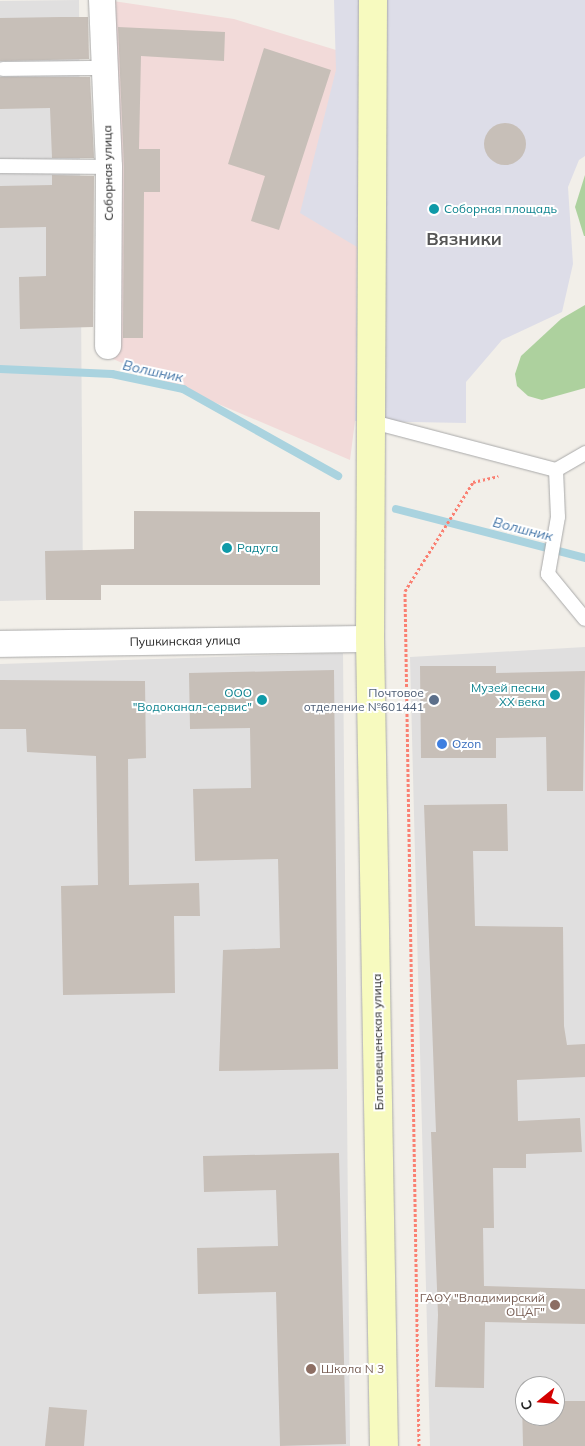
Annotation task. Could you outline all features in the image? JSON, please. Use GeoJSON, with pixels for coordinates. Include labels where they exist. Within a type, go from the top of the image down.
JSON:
{"type":"FeatureCollection","features":[{"type":"Feature","properties":{"kind":"main road","name":"Благовещенская улица"},"geometry":{"type":"LineString","coordinates":[[373,0],[373,422],[370,639],[384,1446]]}},
{"type":"Feature","properties":{"kind":"street","name":"Соборная улица"},"geometry":{"type":"LineString","coordinates":[[102,0],[109,167],[108,346]]}},
{"type":"Feature","properties":{"kind":"street","name":"Пушкинская улица"},"geometry":{"type":"LineString","coordinates":[[0,644],[370,639]]}},
{"type":"Feature","properties":{"kind":"lane"},"geometry":{"type":"LineString","coordinates":[[3,69],[105,68]]}},
{"type":"Feature","properties":{"kind":"lane"},"geometry":{"type":"LineString","coordinates":[[0,166],[109,167]]}},
{"type":"Feature","properties":{"kind":"lane"},"geometry":{"type":"LineString","coordinates":[[373,422],[556,470],[585,453]]}},
{"type":"Feature","properties":{"kind":"lane"},"geometry":{"type":"LineString","coordinates":[[556,470],[558,517],[548,574],[585,619]]}},
{"type":"Feature","properties":{"kind":"path"},"geometry":{"type":"LineString","coordinates":[[418,1446],[405,591],[473,482]]}},
{"type":"Feature","properties":{"kind":"shaded area"},"geometry":{"type":"Polygon","coordinates":[[[79,0],[83,599],[0,601],[0,1],[79,0]]]}},
{"type":"Feature","properties":{"kind":"shaded area","name":"Соборная площадь"},"geometry":{"type":"Polygon","coordinates":[[[334,0],[585,0],[585,156],[579,160],[568,187],[573,264],[562,312],[502,340],[466,382],[466,423],[355,421],[357,247],[300,213],[336,70],[334,0]]]}},
{"type":"Feature","properties":{"kind":"shaded area"},"geometry":{"type":"Polygon","coordinates":[[[113,1],[234,19],[336,50],[357,247],[355,421],[350,460],[113,359],[113,1]]]}},
{"type":"Feature","properties":{"kind":"shaded area"},"geometry":{"type":"Polygon","coordinates":[[[585,647],[585,1446],[430,1446],[410,657],[585,647]]]}},
{"type":"Feature","properties":{"kind":"shaded area"},"geometry":{"type":"Polygon","coordinates":[[[343,653],[350,1446],[0,1446],[0,664],[343,653]]]}},
{"type":"Feature","properties":{"kind":"green space"},"geometry":{"type":"Polygon","coordinates":[[[585,175],[585,236],[584,236],[575,207],[585,175]]]}},
{"type":"Feature","properties":{"kind":"green space"},"geometry":{"type":"Polygon","coordinates":[[[585,305],[585,388],[542,400],[528,396],[517,386],[515,374],[521,356],[561,319],[585,305]]]}},
{"type":"Feature","properties":{"kind":"building"},"geometry":{"type":"Polygon","coordinates":[[[88,17],[89,59],[0,61],[0,18],[88,17]]]}},
{"type":"Feature","properties":{"kind":"building"},"geometry":{"type":"Polygon","coordinates":[[[118,27],[225,32],[224,61],[141,56],[139,149],[160,149],[160,192],[144,192],[143,338],[123,338],[124,167],[118,27]]]}},
{"type":"Feature","properties":{"kind":"building"},"geometry":{"type":"Polygon","coordinates":[[[264,48],[331,70],[279,230],[251,221],[265,176],[228,164],[264,48]]]}},
{"type":"Feature","properties":{"kind":"building"},"geometry":{"type":"Polygon","coordinates":[[[0,77],[90,77],[94,158],[52,158],[50,108],[0,109],[0,77]]]}},
{"type":"Feature","properties":{"kind":"building"},"geometry":{"type":"Polygon","coordinates":[[[509,123],[517,126],[523,132],[526,144],[523,156],[517,162],[501,165],[493,162],[487,156],[484,140],[487,132],[493,126],[509,123]]]}},
{"type":"Feature","properties":{"kind":"building"},"geometry":{"type":"Polygon","coordinates":[[[52,175],[94,176],[93,327],[20,329],[19,277],[46,276],[46,227],[0,228],[0,186],[52,185],[52,175]]]}},
{"type":"Feature","properties":{"kind":"building","name":"Радуга"},"geometry":{"type":"Polygon","coordinates":[[[134,511],[320,512],[320,585],[101,585],[101,600],[46,600],[45,551],[134,549],[134,511]]]}},
{"type":"Feature","properties":{"kind":"building"},"geometry":{"type":"Polygon","coordinates":[[[420,666],[496,666],[496,673],[585,671],[583,791],[547,791],[546,737],[496,738],[496,758],[421,758],[420,666]]]}},
{"type":"Feature","properties":{"kind":"building"},"geometry":{"type":"Polygon","coordinates":[[[334,670],[338,1069],[219,1071],[223,950],[280,948],[278,859],[195,861],[193,789],[251,788],[250,728],[190,729],[189,673],[334,670]]]}},
{"type":"Feature","properties":{"kind":"building"},"geometry":{"type":"Polygon","coordinates":[[[0,680],[145,681],[146,758],[128,759],[129,885],[199,883],[200,916],[174,916],[175,993],[63,995],[61,886],[98,885],[96,756],[27,752],[26,729],[0,729],[0,680]]]}},
{"type":"Feature","properties":{"kind":"building"},"geometry":{"type":"Polygon","coordinates":[[[507,804],[508,851],[473,851],[475,926],[563,927],[564,1026],[567,1045],[585,1044],[585,1077],[517,1080],[518,1121],[580,1118],[582,1152],[526,1154],[526,1168],[493,1168],[494,1228],[483,1228],[484,1286],[585,1289],[585,1324],[485,1322],[484,1388],[435,1387],[438,1315],[431,1132],[436,1132],[424,805],[507,804]]]}},
{"type":"Feature","properties":{"kind":"building","name":"Школа N 3"},"geometry":{"type":"Polygon","coordinates":[[[339,1153],[346,1444],[280,1446],[276,1292],[198,1294],[197,1248],[278,1246],[276,1190],[204,1192],[203,1156],[339,1153]]]}},
{"type":"Feature","properties":{"kind":"building"},"geometry":{"type":"Polygon","coordinates":[[[565,1401],[585,1401],[585,1446],[523,1446],[523,1426],[565,1426],[565,1401]]]}},
{"type":"Feature","properties":{"kind":"building"},"geometry":{"type":"Polygon","coordinates":[[[49,1407],[87,1410],[84,1446],[45,1446],[49,1407]]]}},
{"type":"Feature","properties":{"kind":"waterway","name":"Волшник"},"geometry":{"type":"LineString","coordinates":[[0,369],[112,374],[183,389],[338,476]]}},
{"type":"Feature","properties":{"kind":"waterway","name":"Волшник"},"geometry":{"type":"LineString","coordinates":[[396,509],[585,558]]}},
{"type":"Feature","properties":{"kind":"place","name":"Соборная площадь"},"geometry":{"type":"Point","coordinates":[434,209]}},
{"type":"Feature","properties":{"kind":"place","name":"Радуга"},"geometry":{"type":"Point","coordinates":[227,548]}},
{"type":"Feature","properties":{"kind":"place","name":"Музей песни XX века"},"geometry":{"type":"Point","coordinates":[555,695]}},
{"type":"Feature","properties":{"kind":"place","name":"ООО \"Водоканал-сервис\""},"geometry":{"type":"Point","coordinates":[262,700]}},
{"type":"Feature","properties":{"kind":"place","name":"Почтовое отделение №601441"},"geometry":{"type":"Point","coordinates":[434,700]}},
{"type":"Feature","properties":{"kind":"place","name":"Ozon"},"geometry":{"type":"Point","coordinates":[442,744]}},
{"type":"Feature","properties":{"kind":"place","name":"ГАОУ \"Владимирский ОЦАГ\""},"geometry":{"type":"Point","coordinates":[555,1305]}},
{"type":"Feature","properties":{"kind":"place","name":"Школа N 3"},"geometry":{"type":"Point","coordinates":[311,1369]}},
{"type":"Feature","properties":{"kind":"district","name":"Вязники"},"geometry":{"type":"Point","coordinates":[464,239]}}]}
